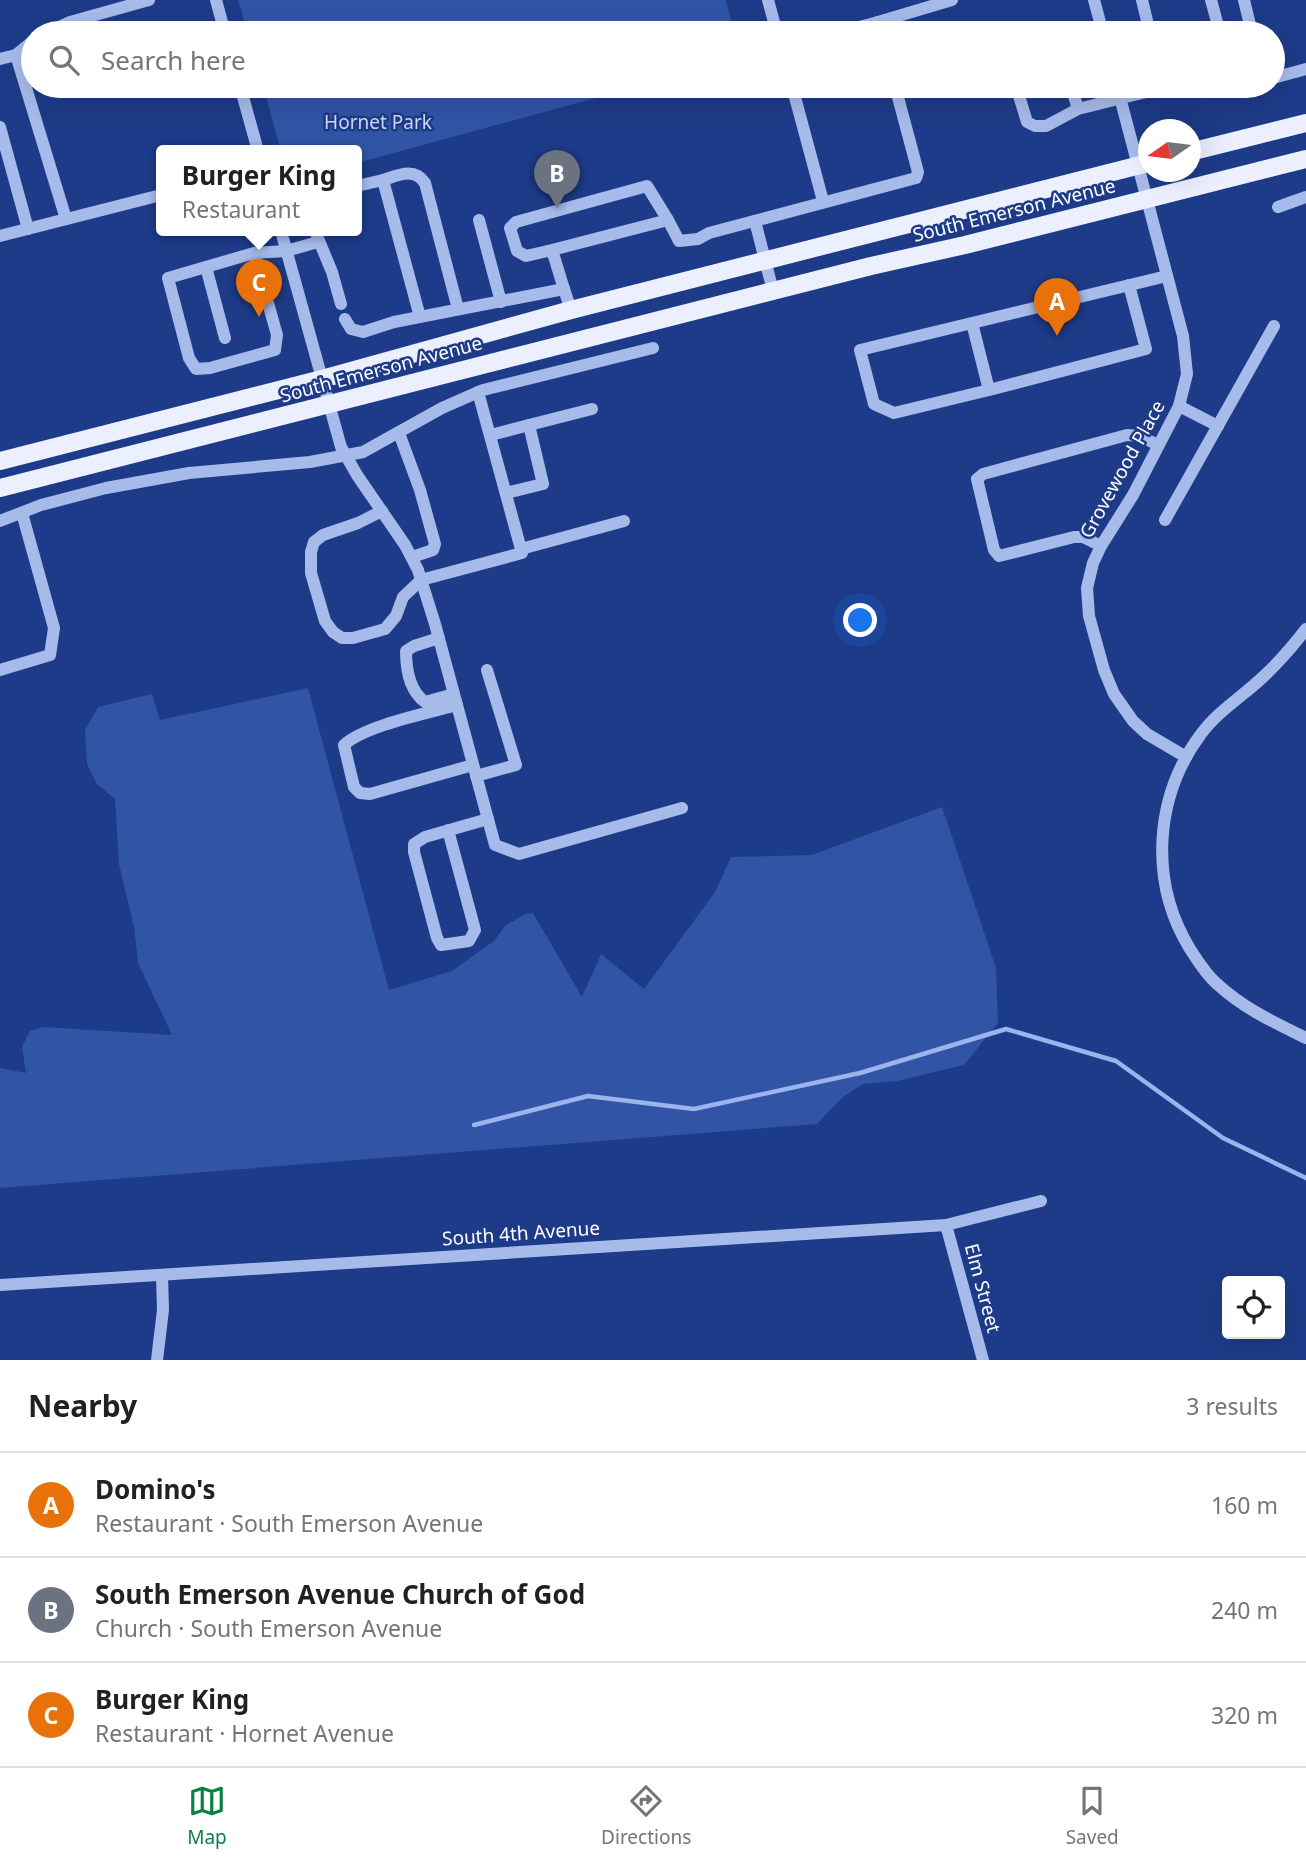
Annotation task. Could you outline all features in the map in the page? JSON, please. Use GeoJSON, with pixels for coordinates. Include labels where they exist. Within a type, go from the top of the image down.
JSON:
{"type":"FeatureCollection","features":[{"type":"Feature","properties":{"kind":"main road"},"geometry":{"type":"LineString","coordinates":[[1201,149],[1306,123]]}},
{"type":"Feature","properties":{"kind":"main road","name":"South Emerson Avenue"},"geometry":{"type":"LineString","coordinates":[[0,488],[773,291],[1306,159]]}},
{"type":"Feature","properties":{"kind":"main road","name":"South Emerson Avenue"},"geometry":{"type":"LineString","coordinates":[[0,461],[322,379],[571,310],[1138,165]]}},
{"type":"Feature","properties":{"kind":"street"},"geometry":{"type":"LineString","coordinates":[[74,21],[149,0]]}},
{"type":"Feature","properties":{"kind":"street"},"geometry":{"type":"LineString","coordinates":[[216,0],[222,21]]}},
{"type":"Feature","properties":{"kind":"street"},"geometry":{"type":"LineString","coordinates":[[768,0],[774,21]]}},
{"type":"Feature","properties":{"kind":"street"},"geometry":{"type":"LineString","coordinates":[[889,21],[911,6],[952,0]]}},
{"type":"Feature","properties":{"kind":"street"},"geometry":{"type":"LineString","coordinates":[[1094,0],[1100,21]]}},
{"type":"Feature","properties":{"kind":"street"},"geometry":{"type":"LineString","coordinates":[[1142,0],[1147,21]]}},
{"type":"Feature","properties":{"kind":"street"},"geometry":{"type":"LineString","coordinates":[[1211,0],[1217,21]]}},
{"type":"Feature","properties":{"kind":"street"},"geometry":{"type":"LineString","coordinates":[[1244,0],[1249,21]]}},
{"type":"Feature","properties":{"kind":"street"},"geometry":{"type":"LineString","coordinates":[[0,59],[21,51]]}},
{"type":"Feature","properties":{"kind":"street"},"geometry":{"type":"LineString","coordinates":[[16,55],[21,71]]}},
{"type":"Feature","properties":{"kind":"street"},"geometry":{"type":"LineString","coordinates":[[1285,75],[1306,69]]}},
{"type":"Feature","properties":{"kind":"street"},"geometry":{"type":"LineString","coordinates":[[29,98],[66,219]]}},
{"type":"Feature","properties":{"kind":"street"},"geometry":{"type":"LineString","coordinates":[[243,98],[256,145]]}},
{"type":"Feature","properties":{"kind":"street"},"geometry":{"type":"LineString","coordinates":[[795,98],[823,201]]}},
{"type":"Feature","properties":{"kind":"street"},"geometry":{"type":"LineString","coordinates":[[668,220],[526,256],[517,251],[510,228],[516,222],[647,186],[668,220],[679,241],[698,239],[709,233],[755,220],[916,178],[918,172],[898,98]]}},
{"type":"Feature","properties":{"kind":"street"},"geometry":{"type":"LineString","coordinates":[[1020,98],[1027,121],[1035,126],[1046,126],[1078,109],[1127,98]]}},
{"type":"Feature","properties":{"kind":"street"},"geometry":{"type":"LineString","coordinates":[[1075,98],[1078,109]]}},
{"type":"Feature","properties":{"kind":"street","name":"Grovewood Place"},"geometry":{"type":"LineString","coordinates":[[1120,100],[1138,150]]}},
{"type":"Feature","properties":{"kind":"street"},"geometry":{"type":"LineString","coordinates":[[0,127],[28,229]]}},
{"type":"Feature","properties":{"kind":"street"},"geometry":{"type":"LineString","coordinates":[[362,185],[413,172],[420,175],[425,183],[458,309]]}},
{"type":"Feature","properties":{"kind":"street"},"geometry":{"type":"LineString","coordinates":[[383,180],[420,317]]}},
{"type":"Feature","properties":{"kind":"street","name":"Grovewood Place"},"geometry":{"type":"LineString","coordinates":[[1145,182],[1147,200],[1187,358],[1186,383],[1179,406],[1133,495],[1101,546],[1088,577],[1088,603],[1089,616],[1108,681],[1133,720],[1157,741],[1186,757]]}},
{"type":"Feature","properties":{"kind":"street"},"geometry":{"type":"LineString","coordinates":[[0,236],[156,196]]}},
{"type":"Feature","properties":{"kind":"street"},"geometry":{"type":"LineString","coordinates":[[1278,207],[1306,197]]}},
{"type":"Feature","properties":{"kind":"street"},"geometry":{"type":"LineString","coordinates":[[479,220],[501,302]]}},
{"type":"Feature","properties":{"kind":"street"},"geometry":{"type":"LineString","coordinates":[[755,220],[773,291]]}},
{"type":"Feature","properties":{"kind":"street"},"geometry":{"type":"LineString","coordinates":[[282,236],[338,437],[346,455],[412,557],[421,580],[495,845],[520,854],[682,808]]}},
{"type":"Feature","properties":{"kind":"street"},"geometry":{"type":"LineString","coordinates":[[254,253],[277,335],[275,350],[210,368],[196,369],[189,358],[168,278],[254,253],[286,251],[316,237],[332,272],[341,304]]}},
{"type":"Feature","properties":{"kind":"street"},"geometry":{"type":"LineString","coordinates":[[552,250],[571,310]]}},
{"type":"Feature","properties":{"kind":"street"},"geometry":{"type":"LineString","coordinates":[[206,267],[225,338]]}},
{"type":"Feature","properties":{"kind":"street"},"geometry":{"type":"LineString","coordinates":[[1129,285],[1146,349],[894,413],[874,404],[860,350],[1129,285],[1167,276]]}},
{"type":"Feature","properties":{"kind":"street"},"geometry":{"type":"LineString","coordinates":[[345,319],[351,329],[363,332],[420,317],[564,289]]}},
{"type":"Feature","properties":{"kind":"street"},"geometry":{"type":"LineString","coordinates":[[972,323],[989,390]]}},
{"type":"Feature","properties":{"kind":"street"},"geometry":{"type":"LineString","coordinates":[[1165,520],[1274,326]]}},
{"type":"Feature","properties":{"kind":"street"},"geometry":{"type":"LineString","coordinates":[[0,521],[41,505],[106,488],[188,473],[310,462],[371,449],[442,408],[478,392],[653,348]]}},
{"type":"Feature","properties":{"kind":"street"},"geometry":{"type":"LineString","coordinates":[[382,511],[323,535],[314,542],[311,552],[312,573],[325,621],[333,632],[342,638],[385,629],[396,616],[403,597],[421,580],[522,553],[478,392]]}},
{"type":"Feature","properties":{"kind":"street"},"geometry":{"type":"LineString","coordinates":[[1179,406],[1218,426]]}},
{"type":"Feature","properties":{"kind":"street"},"geometry":{"type":"LineString","coordinates":[[491,435],[592,409]]}},
{"type":"Feature","properties":{"kind":"street"},"geometry":{"type":"LineString","coordinates":[[506,493],[543,484],[528,425]]}},
{"type":"Feature","properties":{"kind":"street"},"geometry":{"type":"LineString","coordinates":[[400,433],[435,544],[432,550],[412,557]]}},
{"type":"Feature","properties":{"kind":"street"},"geometry":{"type":"LineString","coordinates":[[1101,546],[1083,537],[1074,537],[999,556],[995,550],[977,479],[983,474],[1127,435],[1140,436],[1158,445]]}},
{"type":"Feature","properties":{"kind":"street"},"geometry":{"type":"LineString","coordinates":[[0,670],[50,655],[54,628],[22,513]]}},
{"type":"Feature","properties":{"kind":"street"},"geometry":{"type":"LineString","coordinates":[[521,549],[624,521]]}},
{"type":"Feature","properties":{"kind":"street"},"geometry":{"type":"LineString","coordinates":[[1306,629],[1263,677],[1217,716],[1200,736],[1186,757],[1170,795],[1162,842],[1163,876],[1180,932],[1206,972],[1225,991],[1253,1012],[1306,1038]]}},
{"type":"Feature","properties":{"kind":"street"},"geometry":{"type":"LineString","coordinates":[[439,638],[406,651],[406,663],[414,693],[425,702],[455,700]]}},
{"type":"Feature","properties":{"kind":"street"},"geometry":{"type":"LineString","coordinates":[[455,700],[372,730],[344,745],[354,787],[360,793],[370,794],[475,770],[516,765],[488,670]]}},
{"type":"Feature","properties":{"kind":"street"},"geometry":{"type":"LineString","coordinates":[[448,830],[475,930],[469,941],[446,946],[441,945],[437,939],[414,844],[425,837],[448,830],[489,824]]}},
{"type":"Feature","properties":{"kind":"street","name":"South 4th Avenue"},"geometry":{"type":"LineString","coordinates":[[0,1286],[946,1225],[1041,1200]]}},
{"type":"Feature","properties":{"kind":"street","name":"Elm Street"},"geometry":{"type":"LineString","coordinates":[[946,1225],[983,1360]]}},
{"type":"Feature","properties":{"kind":"street"},"geometry":{"type":"LineString","coordinates":[[157,1360],[163,1310],[162,1275]]}},
{"type":"Feature","properties":{"kind":"green space"},"geometry":{"type":"Polygon","coordinates":[[[238,0],[726,0],[731,21],[244,21],[238,0]]]}},
{"type":"Feature","properties":{"kind":"green space","name":"Hornet Park"},"geometry":{"type":"Polygon","coordinates":[[[266,98],[596,98],[362,162],[362,145],[279,145],[266,98]]]}},
{"type":"Feature","properties":{"kind":"green space"},"geometry":{"type":"Polygon","coordinates":[[[308,688],[389,990],[452,971],[494,941],[505,926],[525,914],[533,913],[582,997],[601,954],[644,989],[715,892],[731,857],[812,855],[942,807],[996,968],[998,1023],[964,1065],[897,1081],[863,1084],[843,1097],[817,1124],[0,1188],[0,1068],[26,1073],[22,1047],[30,1031],[43,1027],[172,1035],[138,963],[134,927],[119,864],[115,799],[97,784],[87,764],[85,730],[98,707],[152,694],[160,720],[308,688]]]}},
{"type":"Feature","properties":{"kind":"waterway"},"geometry":{"type":"LineString","coordinates":[[474,1125],[588,1096],[694,1109],[860,1073],[1006,1029],[1116,1061],[1223,1138],[1306,1178]]}},
{"type":"Feature","properties":{"kind":"place","name":"South Emerson Avenue Church of God"},"geometry":{"type":"Point","coordinates":[557,208]}},
{"type":"Feature","properties":{"kind":"place","name":"Burger King"},"geometry":{"type":"Point","coordinates":[259,317]}},
{"type":"Feature","properties":{"kind":"place","name":"Domino's"},"geometry":{"type":"Point","coordinates":[1057,336]}}]}
